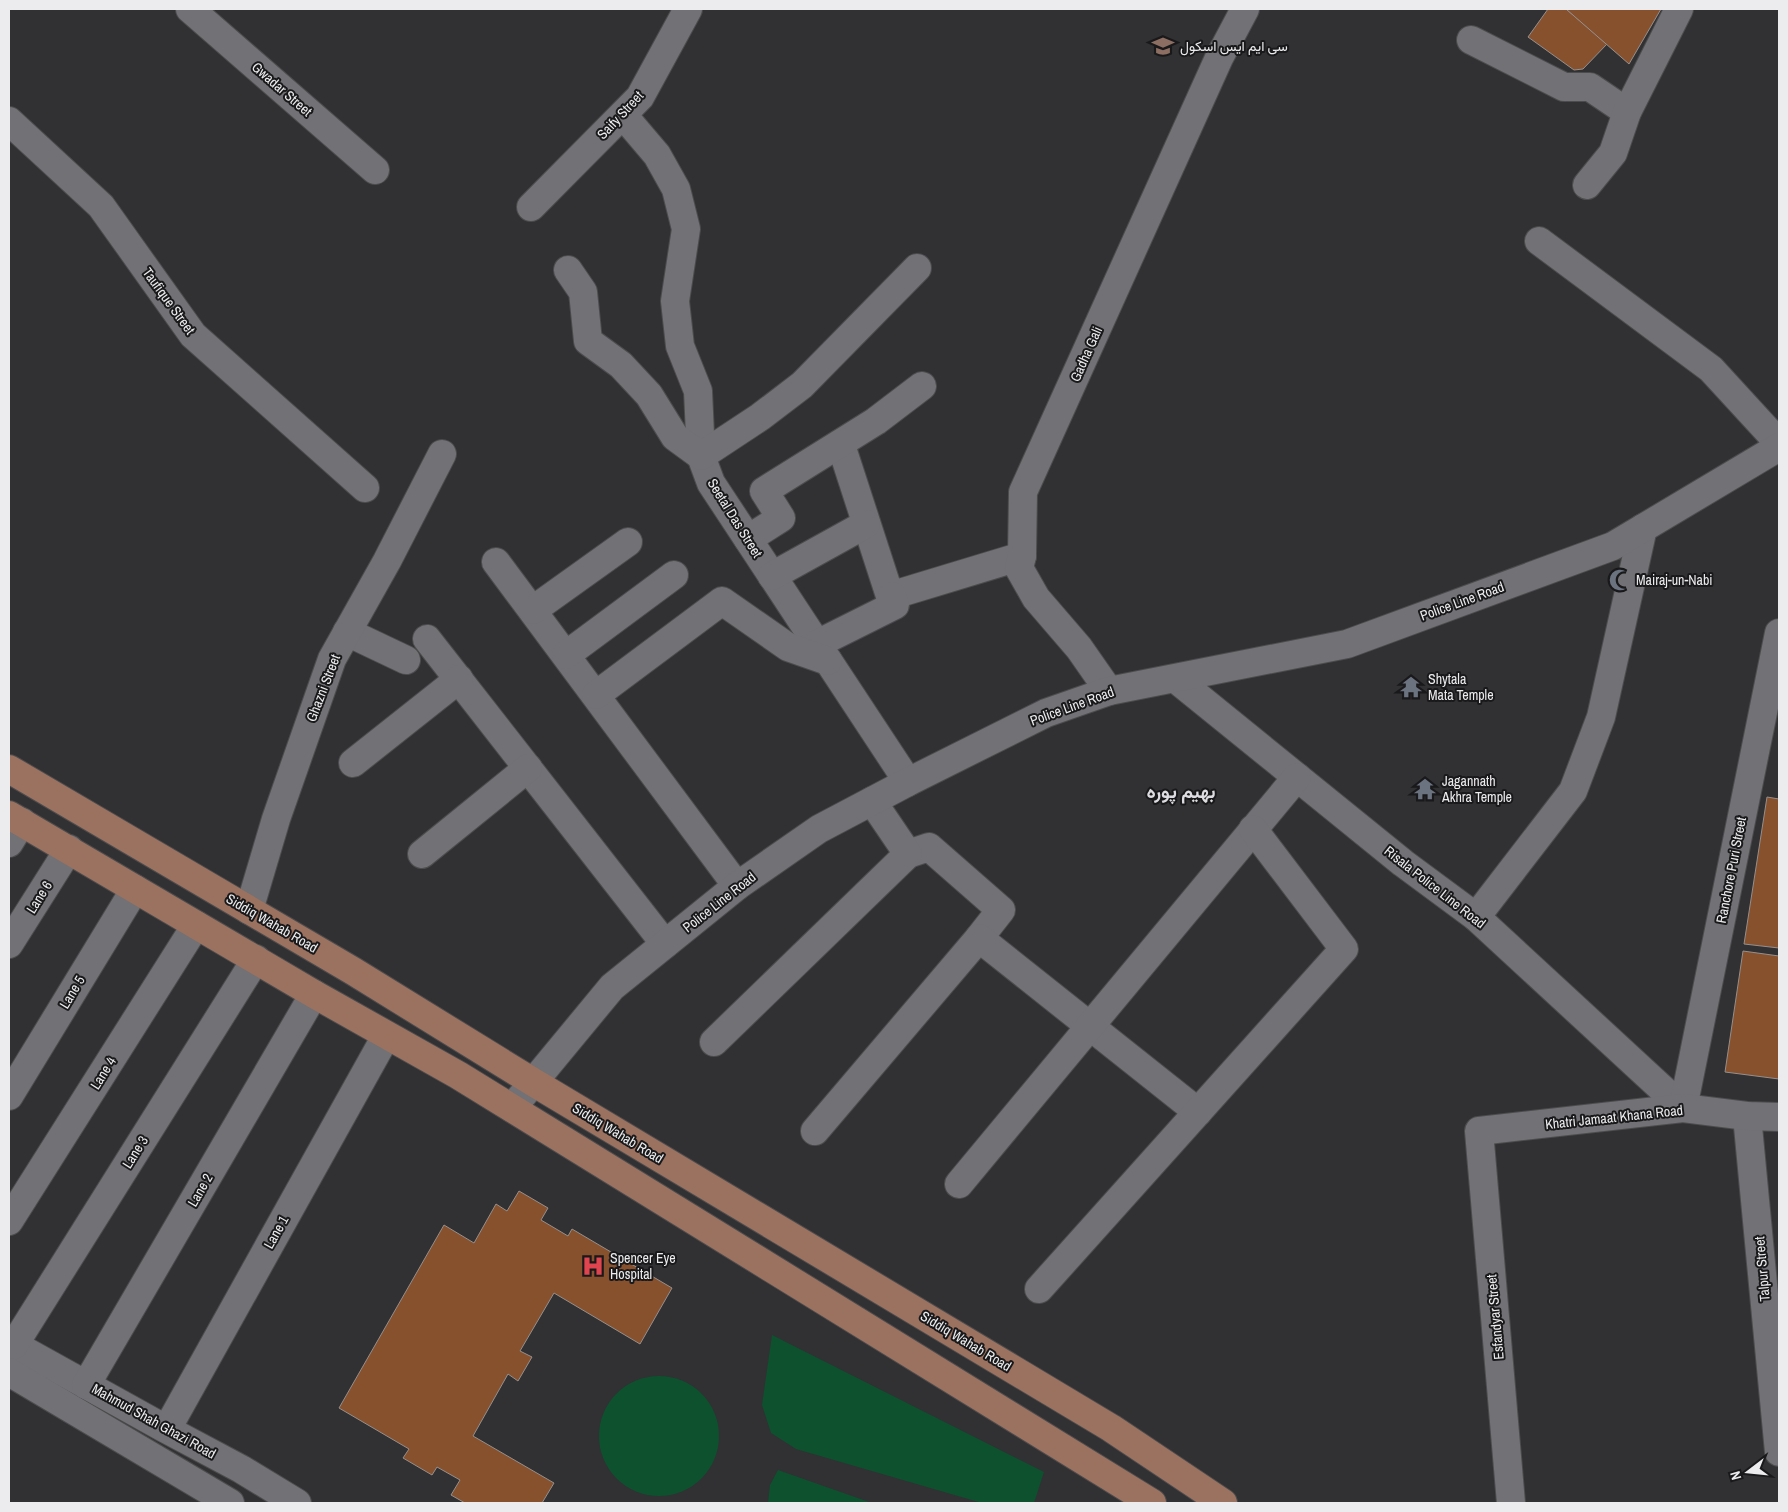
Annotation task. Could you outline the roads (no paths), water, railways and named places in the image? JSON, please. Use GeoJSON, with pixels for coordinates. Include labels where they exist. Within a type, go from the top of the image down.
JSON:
{"type":"FeatureCollection","features":[{"type":"Feature","properties":{"kind":"main road","name":"Siddiq Wahab Road"},"geometry":{"type":"LineString","coordinates":[[9,769],[361,976],[1111,1428],[1224,1503]]}},
{"type":"Feature","properties":{"kind":"main road"},"geometry":{"type":"LineString","coordinates":[[13,827],[69,849],[386,1036],[458,1075],[1152,1503]]}},
{"type":"Feature","properties":{"kind":"street","name":"Gwadar Street"},"geometry":{"type":"LineString","coordinates":[[190,9],[375,170]]}},
{"type":"Feature","properties":{"kind":"street","name":"Saify Street"},"geometry":{"type":"LineString","coordinates":[[531,207],[640,97],[688,9]]}},
{"type":"Feature","properties":{"kind":"street","name":"Gadha Gali"},"geometry":{"type":"LineString","coordinates":[[1109,690],[1079,648],[1036,598],[1019,568],[1022,556],[1023,492],[1220,58],[1246,9]]}},
{"type":"Feature","properties":{"kind":"street"},"geometry":{"type":"LineString","coordinates":[[1587,185],[1613,153],[1627,112],[1679,9]]}},
{"type":"Feature","properties":{"kind":"street"},"geometry":{"type":"LineString","coordinates":[[1471,40],[1564,87],[1590,87],[1627,112]]}},
{"type":"Feature","properties":{"kind":"street","name":"Seetal Das Street"},"geometry":{"type":"LineString","coordinates":[[623,114],[657,155],[676,189],[686,229],[675,301],[680,346],[698,391],[701,456],[711,483],[908,782]]}},
{"type":"Feature","properties":{"kind":"street","name":"Taufique Street"},"geometry":{"type":"LineString","coordinates":[[9,121],[101,206],[193,335],[365,488]]}},
{"type":"Feature","properties":{"kind":"street"},"geometry":{"type":"LineString","coordinates":[[1539,241],[1711,369],[1779,445]]}},
{"type":"Feature","properties":{"kind":"street"},"geometry":{"type":"LineString","coordinates":[[568,270],[583,292],[588,341],[621,365],[649,395],[675,436],[701,456],[760,417],[802,386],[917,268]]}},
{"type":"Feature","properties":{"kind":"street"},"geometry":{"type":"LineString","coordinates":[[748,539],[781,518],[764,492],[841,445],[922,386]]}},
{"type":"Feature","properties":{"kind":"street"},"geometry":{"type":"LineString","coordinates":[[596,695],[722,601],[788,648],[822,652],[895,605],[892,596],[890,596],[841,445]]}},
{"type":"Feature","properties":{"kind":"street","name":"Police Line Road"},"geometry":{"type":"LineString","coordinates":[[512,1108],[612,987],[737,886],[819,829],[908,782],[1046,713],[1109,690],[1176,679],[1347,644],[1613,546],[1779,445]]}},
{"type":"Feature","properties":{"kind":"street","name":"Ghazni Street"},"geometry":{"type":"LineString","coordinates":[[249,910],[276,819],[328,668],[387,562],[442,454]]}},
{"type":"Feature","properties":{"kind":"street"},"geometry":{"type":"LineString","coordinates":[[772,576],[866,524]]}},
{"type":"Feature","properties":{"kind":"street"},"geometry":{"type":"LineString","coordinates":[[1476,917],[1573,791],[1602,717],[1643,528]]}},
{"type":"Feature","properties":{"kind":"street"},"geometry":{"type":"LineString","coordinates":[[532,610],[628,542]]}},
{"type":"Feature","properties":{"kind":"street"},"geometry":{"type":"LineString","coordinates":[[892,596],[1022,556]]}},
{"type":"Feature","properties":{"kind":"street"},"geometry":{"type":"LineString","coordinates":[[496,562],[737,886]]}},
{"type":"Feature","properties":{"kind":"street"},"geometry":{"type":"LineString","coordinates":[[566,655],[674,575]]}},
{"type":"Feature","properties":{"kind":"street"},"geometry":{"type":"LineString","coordinates":[[347,632],[406,660]]}},
{"type":"Feature","properties":{"kind":"street","name":"Ranchore Puri Street"},"geometry":{"type":"LineString","coordinates":[[1683,1108],[1779,633]]}},
{"type":"Feature","properties":{"kind":"street"},"geometry":{"type":"LineString","coordinates":[[427,639],[665,944]]}},
{"type":"Feature","properties":{"kind":"street"},"geometry":{"type":"LineString","coordinates":[[353,763],[459,679]]}},
{"type":"Feature","properties":{"kind":"street","name":"Risala Police Line Road"},"geometry":{"type":"LineString","coordinates":[[1176,679],[1402,862],[1476,917],[1683,1108]]}},
{"type":"Feature","properties":{"kind":"street"},"geometry":{"type":"LineString","coordinates":[[422,854],[528,768]]}},
{"type":"Feature","properties":{"kind":"street"},"geometry":{"type":"LineString","coordinates":[[959,1184],[1296,777]]}},
{"type":"Feature","properties":{"kind":"street"},"geometry":{"type":"LineString","coordinates":[[872,801],[908,854]]}},
{"type":"Feature","properties":{"kind":"street"},"geometry":{"type":"LineString","coordinates":[[1039,1290],[1344,949],[1253,829]]}},
{"type":"Feature","properties":{"kind":"street"},"geometry":{"type":"LineString","coordinates":[[714,1042],[908,854],[929,847],[1001,910],[815,1131]]}},
{"type":"Feature","properties":{"kind":"street","name":"Lane 6"},"geometry":{"type":"LineString","coordinates":[[9,944],[69,849]]}},
{"type":"Feature","properties":{"kind":"street","name":"Lane 5"},"geometry":{"type":"LineString","coordinates":[[9,1096],[135,889]]}},
{"type":"Feature","properties":{"kind":"street","name":"Lane 4"},"geometry":{"type":"LineString","coordinates":[[9,1221],[196,925]]}},
{"type":"Feature","properties":{"kind":"street"},"geometry":{"type":"LineString","coordinates":[[979,938],[1198,1112]]}},
{"type":"Feature","properties":{"kind":"street","name":"Lane 3"},"geometry":{"type":"LineString","coordinates":[[12,1343],[256,959]]}},
{"type":"Feature","properties":{"kind":"street","name":"Lane 2"},"geometry":{"type":"LineString","coordinates":[[86,1385],[314,994]]}},
{"type":"Feature","properties":{"kind":"street","name":"Lane 1"},"geometry":{"type":"LineString","coordinates":[[167,1429],[386,1036]]}},
{"type":"Feature","properties":{"kind":"street","name":"Khatri Jamaat Khana Road"},"geometry":{"type":"LineString","coordinates":[[1480,1131],[1683,1108],[1747,1116],[1779,1117]]}},
{"type":"Feature","properties":{"kind":"street","name":"Talpur Street"},"geometry":{"type":"LineString","coordinates":[[1747,1116],[1779,1452]]}},
{"type":"Feature","properties":{"kind":"street","name":"Esfandyar Street"},"geometry":{"type":"LineString","coordinates":[[1480,1131],[1511,1503]]}},
{"type":"Feature","properties":{"kind":"street","name":"Mahmud Shah Ghazi Road"},"geometry":{"type":"LineString","coordinates":[[12,1343],[241,1469],[297,1503]]}},
{"type":"Feature","properties":{"kind":"street"},"geometry":{"type":"LineString","coordinates":[[9,1372],[230,1503]]}},
{"type":"Feature","properties":{"kind":"place","name":"سی ایم ایس اسکول"},"geometry":{"type":"Point","coordinates":[1163,46]}},
{"type":"Feature","properties":{"kind":"place","name":"Mairaj-un-Nabi"},"geometry":{"type":"Point","coordinates":[1620,580]}},
{"type":"Feature","properties":{"kind":"place","name":"Shytala Mata Temple"},"geometry":{"type":"Point","coordinates":[1411,687]}},
{"type":"Feature","properties":{"kind":"place","name":"Jagannath Akhra Temple"},"geometry":{"type":"Point","coordinates":[1425,789]}},
{"type":"Feature","properties":{"kind":"place","name":"Spencer Eye Hospital"},"geometry":{"type":"Point","coordinates":[593,1266]}},
{"type":"Feature","properties":{"kind":"district","name":"بھیم پورہ"},"geometry":{"type":"Point","coordinates":[1181,791]}}]}
